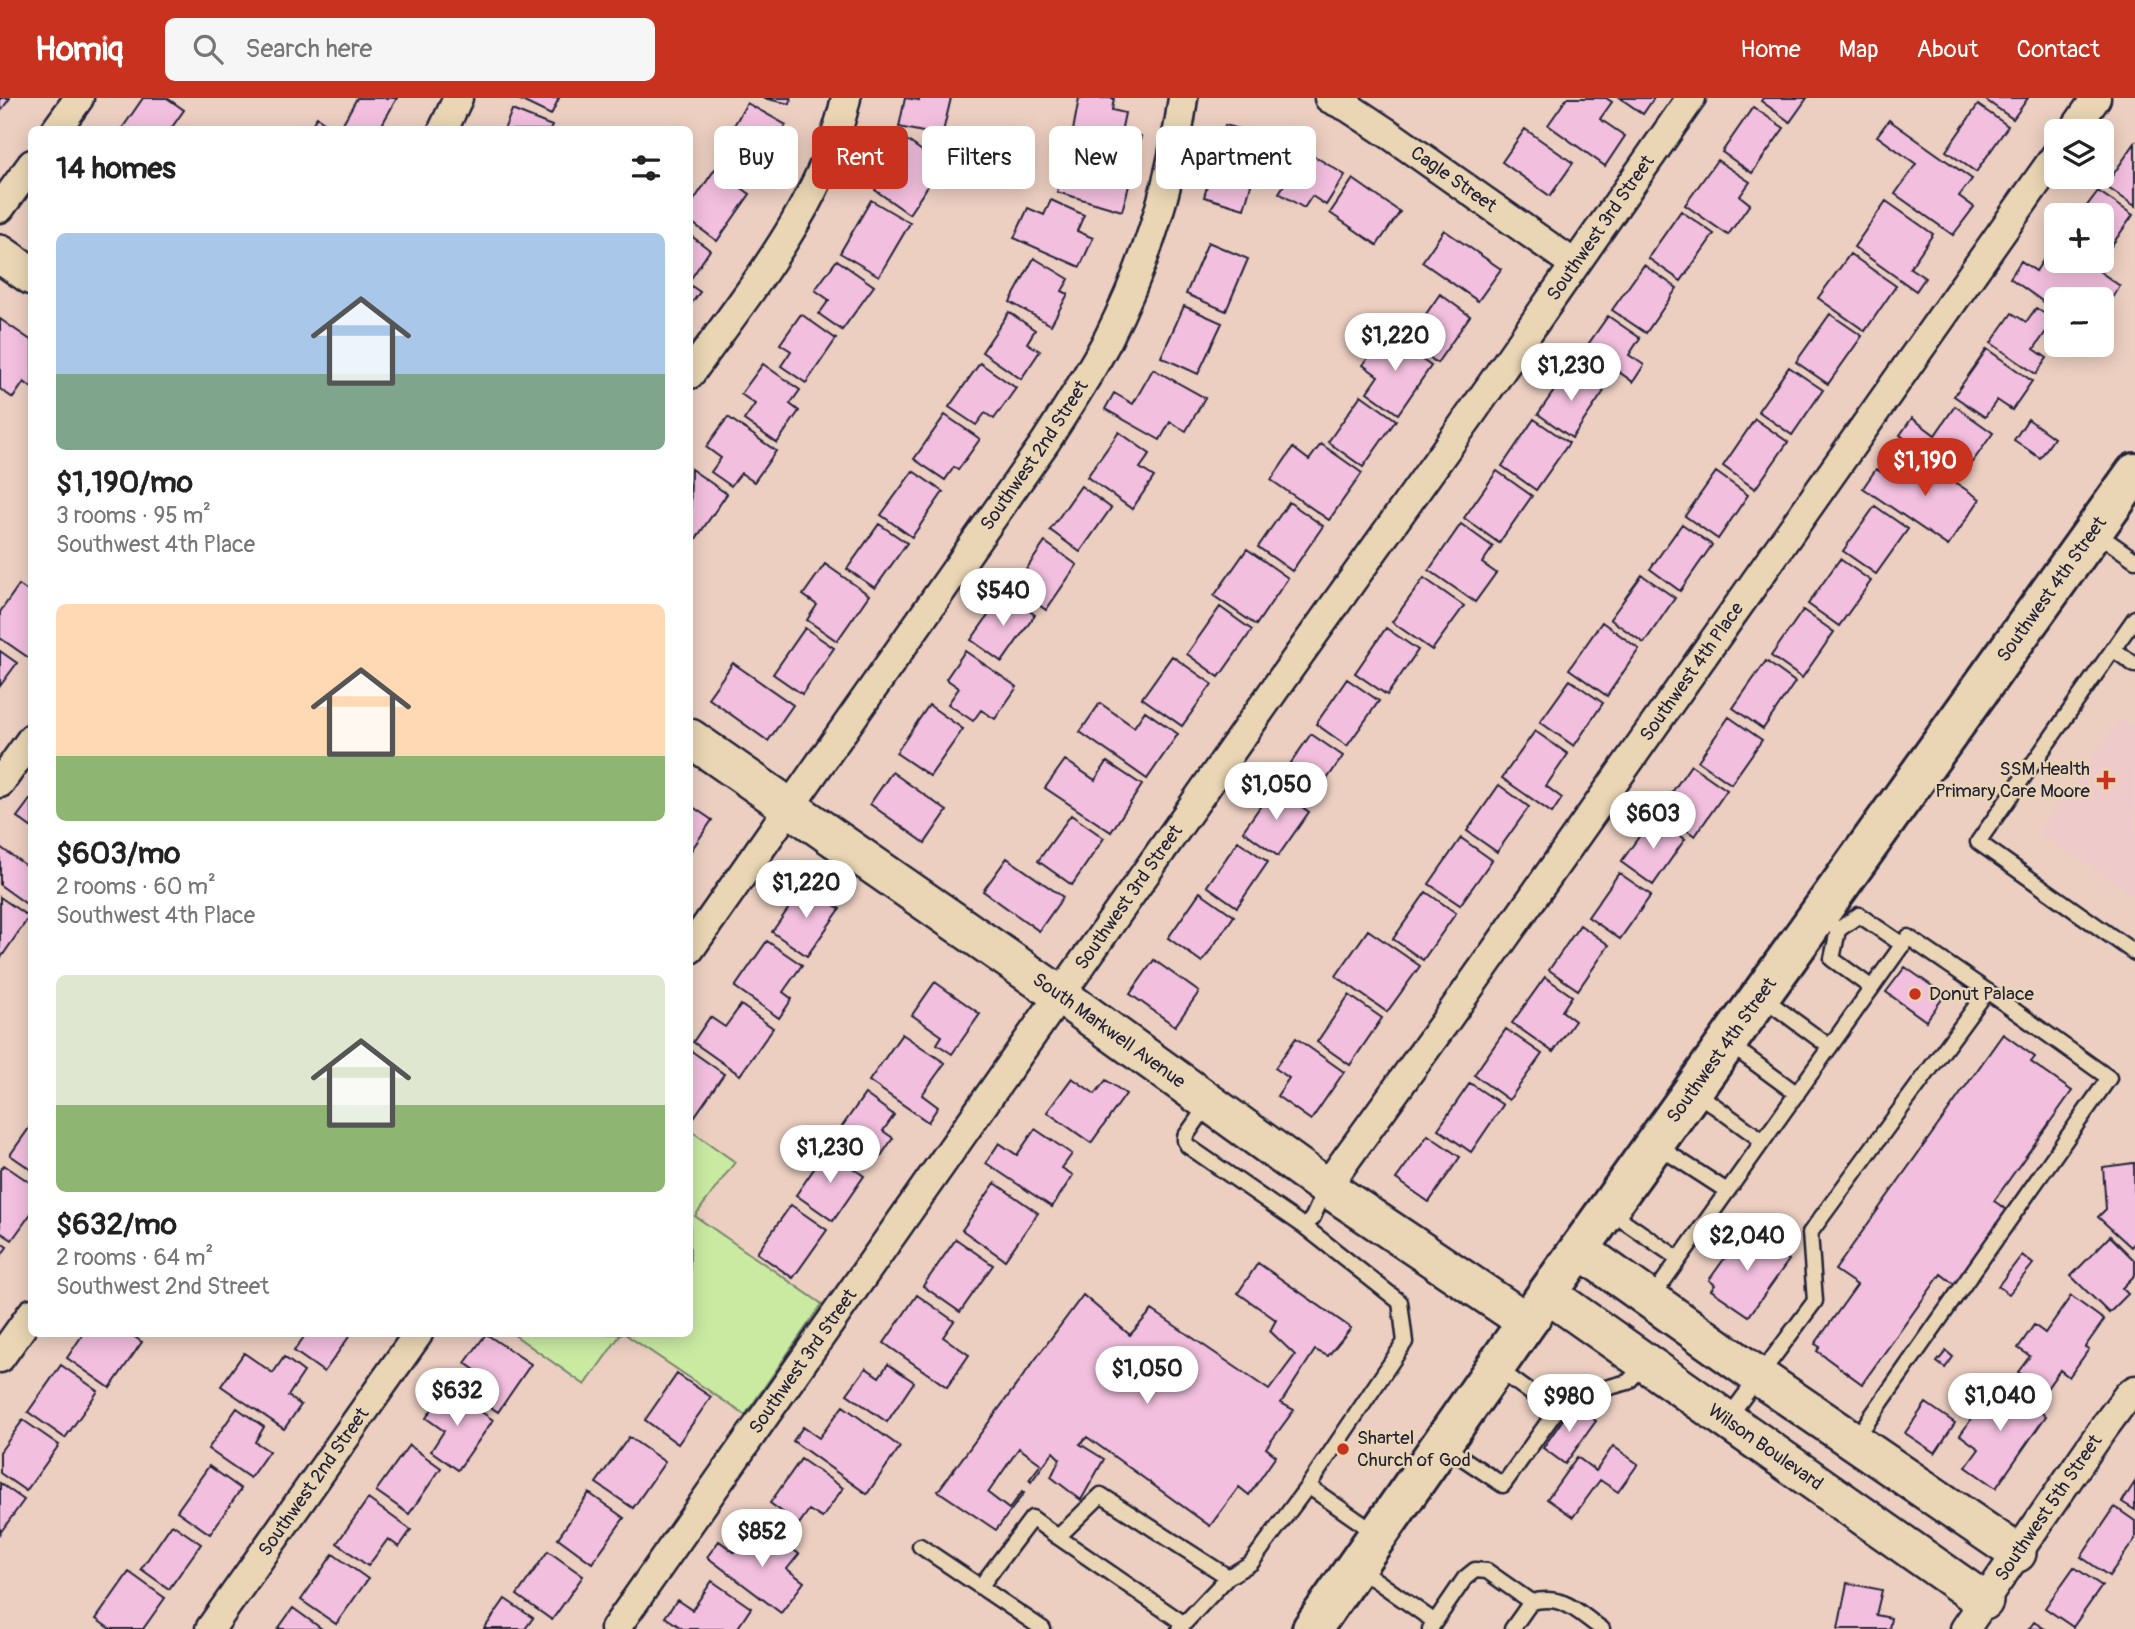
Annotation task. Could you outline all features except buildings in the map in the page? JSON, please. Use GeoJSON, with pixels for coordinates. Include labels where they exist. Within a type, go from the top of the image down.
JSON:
{"type":"FeatureCollection","features":[{"type":"Feature","properties":{"kind":"main road","name":"Southwest 4th Street"},"geometry":{"type":"LineString","coordinates":[[1312,1629],[1727,1042],[1761,996],[1828,922],[2135,473]]}},
{"type":"Feature","properties":{"kind":"street"},"geometry":{"type":"LineString","coordinates":[[59,126],[79,98]]}},
{"type":"Feature","properties":{"kind":"street"},"geometry":{"type":"LineString","coordinates":[[445,126],[458,98]]}},
{"type":"Feature","properties":{"kind":"street"},"geometry":{"type":"LineString","coordinates":[[693,370],[800,214],[827,160],[846,98]]}},
{"type":"Feature","properties":{"kind":"street","name":"Southwest 2nd Street"},"geometry":{"type":"LineString","coordinates":[[693,944],[1044,444],[1078,390],[1108,338],[1156,224],[1183,98]]}},
{"type":"Feature","properties":{"kind":"street","name":"Cagle Street"},"geometry":{"type":"LineString","coordinates":[[1329,98],[1348,107],[1392,136],[1574,264]]}},
{"type":"Feature","properties":{"kind":"street","name":"Southwest 3rd Street"},"geometry":{"type":"LineString","coordinates":[[615,1629],[1471,415],[1691,98]]}},
{"type":"Feature","properties":{"kind":"street"},"geometry":{"type":"LineString","coordinates":[[2081,119],[2096,98]]}},
{"type":"Feature","properties":{"kind":"street"},"geometry":{"type":"LineString","coordinates":[[0,208],[28,170]]}},
{"type":"Feature","properties":{"kind":"street","name":"Southwest 4th Place"},"geometry":{"type":"LineString","coordinates":[[1326,1187],[2044,172]]}},
{"type":"Feature","properties":{"kind":"street"},"geometry":{"type":"LineString","coordinates":[[0,254],[28,273]]}},
{"type":"Feature","properties":{"kind":"street","name":"South Markwell Avenue"},"geometry":{"type":"LineString","coordinates":[[693,740],[1060,995],[1326,1187],[1537,1308]]}},
{"type":"Feature","properties":{"kind":"street"},"geometry":{"type":"LineString","coordinates":[[0,783],[28,744]]}},
{"type":"Feature","properties":{"kind":"street"},"geometry":{"type":"LineString","coordinates":[[1579,1249],[1758,1376],[2017,1553]]}},
{"type":"Feature","properties":{"kind":"street","name":"Wilson Boulevard"},"geometry":{"type":"LineString","coordinates":[[1537,1308],[1646,1363],[1727,1419],[1974,1615]]}},
{"type":"Feature","properties":{"kind":"street"},"geometry":{"type":"LineString","coordinates":[[0,1358],[28,1319]]}},
{"type":"Feature","properties":{"kind":"street","name":"Southwest 2nd Street"},"geometry":{"type":"LineString","coordinates":[[210,1629],[416,1337]]}},
{"type":"Feature","properties":{"kind":"street","name":"Southwest 5th Street"},"geometry":{"type":"LineString","coordinates":[[1974,1615],[2117,1409],[2135,1390]]}},
{"type":"Feature","properties":{"kind":"lane"},"geometry":{"type":"LineString","coordinates":[[2093,531],[2135,560]]}},
{"type":"Feature","properties":{"kind":"lane"},"geometry":{"type":"LineString","coordinates":[[2135,618],[1978,842],[2135,953]]}},
{"type":"Feature","properties":{"kind":"lane"},"geometry":{"type":"LineString","coordinates":[[2113,649],[2135,665]]}},
{"type":"Feature","properties":{"kind":"lane"},"geometry":{"type":"LineString","coordinates":[[1872,988],[1832,959],[1828,922],[1859,915],[1903,945]]}},
{"type":"Feature","properties":{"kind":"lane"},"geometry":{"type":"LineString","coordinates":[[1650,1300],[1908,937],[1987,991],[2109,1077],[1854,1441]]}},
{"type":"Feature","properties":{"kind":"lane"},"geometry":{"type":"LineString","coordinates":[[1727,1419],[1815,1301],[1810,1233],[1987,991]]}},
{"type":"Feature","properties":{"kind":"lane"},"geometry":{"type":"LineString","coordinates":[[1761,996],[1830,1047]]}},
{"type":"Feature","properties":{"kind":"lane"},"geometry":{"type":"LineString","coordinates":[[1727,1042],[1797,1094]]}},
{"type":"Feature","properties":{"kind":"lane"},"geometry":{"type":"LineString","coordinates":[[1693,1091],[1763,1141]]}},
{"type":"Feature","properties":{"kind":"lane"},"geometry":{"type":"LineString","coordinates":[[980,1587],[1032,1518],[1181,1626],[1228,1577],[1251,1563],[1308,1486],[1405,1342],[1400,1302],[1305,1227],[1188,1146],[1185,1137],[1209,1102]]}},
{"type":"Feature","properties":{"kind":"lane"},"geometry":{"type":"LineString","coordinates":[[1654,1144],[1727,1191]]}},
{"type":"Feature","properties":{"kind":"lane"},"geometry":{"type":"LineString","coordinates":[[1305,1227],[1326,1187]]}},
{"type":"Feature","properties":{"kind":"lane"},"geometry":{"type":"LineString","coordinates":[[1608,1210],[1679,1259]]}},
{"type":"Feature","properties":{"kind":"lane"},"geometry":{"type":"LineString","coordinates":[[1441,1444],[1503,1485],[1556,1410],[1573,1397],[1628,1382],[1646,1363]]}},
{"type":"Feature","properties":{"kind":"lane"},"geometry":{"type":"LineString","coordinates":[[1496,1367],[1556,1410]]}},
{"type":"Feature","properties":{"kind":"lane"},"geometry":{"type":"LineString","coordinates":[[1308,1486],[1378,1535]]}},
{"type":"Feature","properties":{"kind":"lane"},"geometry":{"type":"LineString","coordinates":[[1058,1537],[1101,1494],[1228,1577]]}},
{"type":"Feature","properties":{"kind":"lane"},"geometry":{"type":"LineString","coordinates":[[920,1546],[1043,1629]]}},
{"type":"Feature","properties":{"kind":"lane"},"geometry":{"type":"LineString","coordinates":[[1356,1566],[1433,1626],[1465,1578],[1475,1570],[1487,1571],[1531,1602]]}},
{"type":"Feature","properties":{"kind":"lane"},"geometry":{"type":"LineString","coordinates":[[1512,1629],[1531,1602],[1546,1598],[1561,1601],[1602,1629]]}},
{"type":"Feature","properties":{"kind":"shaded area","name":"SSM Health Primary Care Moore"},"geometry":{"type":"Polygon","coordinates":[[[2121,719],[2135,728],[2135,897],[2039,831],[2121,719]]]}},
{"type":"Feature","properties":{"kind":"green space"},"geometry":{"type":"Polygon","coordinates":[[[693,1132],[735,1162],[695,1216],[822,1304],[745,1415],[629,1337],[693,1337],[693,1132]]]}},
{"type":"Feature","properties":{"kind":"green space"},"geometry":{"type":"Polygon","coordinates":[[[517,1337],[619,1337],[585,1385],[517,1337]]]}},
{"type":"Feature","properties":{"kind":"place","name":"SSM Health Primary Care Moore"},"geometry":{"type":"Point","coordinates":[2106,780]}},
{"type":"Feature","properties":{"kind":"place","name":"Donut Palace"},"geometry":{"type":"Point","coordinates":[1915,994]}},
{"type":"Feature","properties":{"kind":"place","name":"Shartel Church of God"},"geometry":{"type":"Point","coordinates":[1343,1449]}}]}
